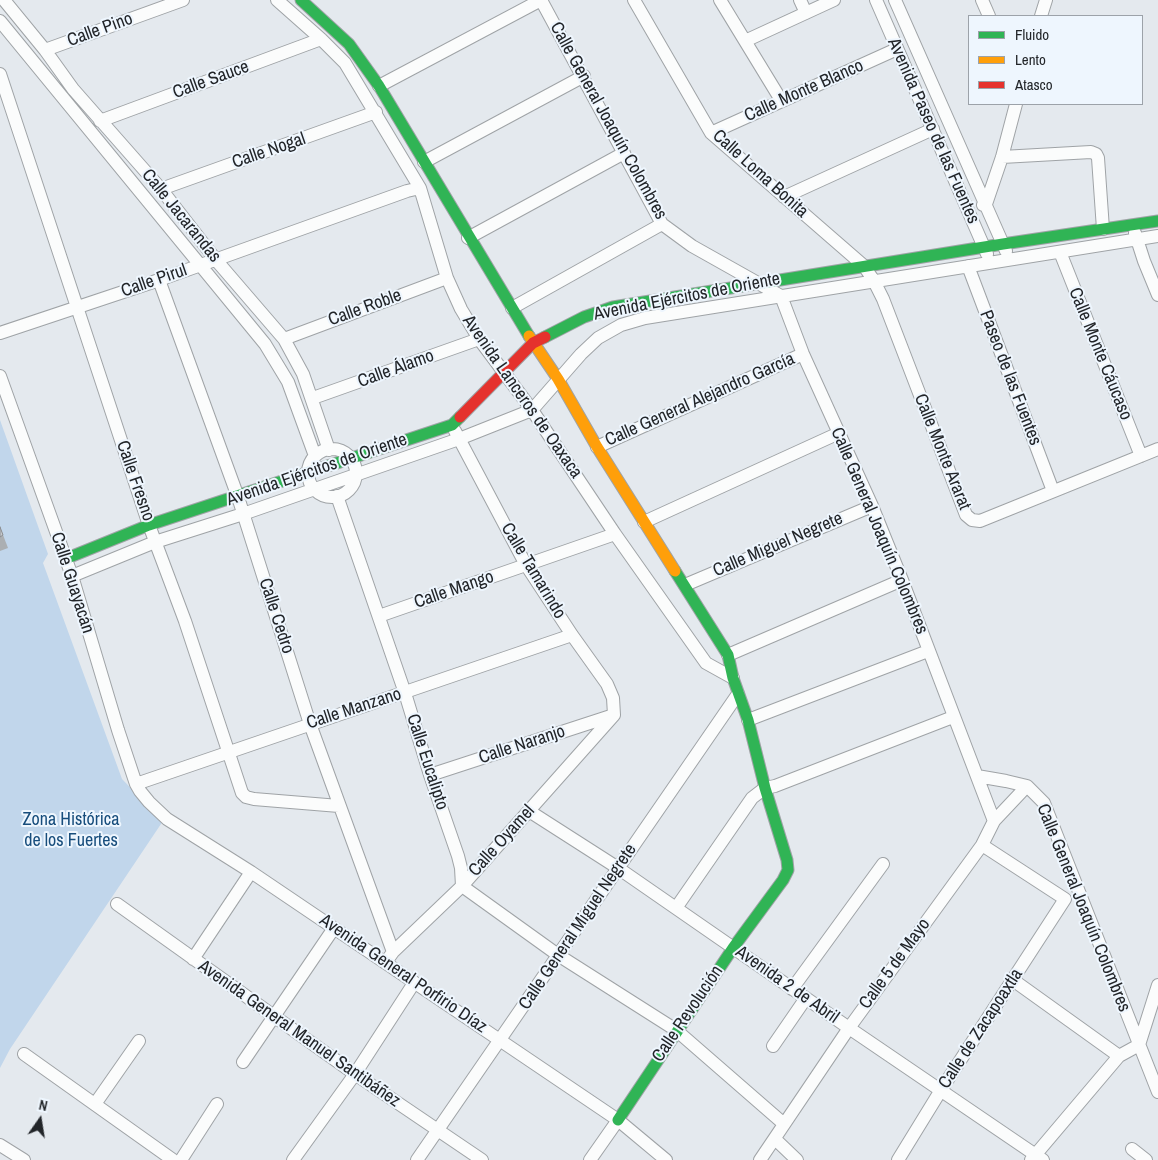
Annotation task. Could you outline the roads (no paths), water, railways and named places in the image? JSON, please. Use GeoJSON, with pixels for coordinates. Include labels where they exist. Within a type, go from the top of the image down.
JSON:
{"type":"FeatureCollection","features":[{"type":"Feature","properties":{"kind":"street","name":"Calle Jacarandas"},"geometry":{"type":"LineString","coordinates":[[4,0],[45,50],[73,89],[161,189],[216,260],[284,339],[303,374],[313,398],[329,450]]}},
{"type":"Feature","properties":{"kind":"street","name":"Calle Pino"},"geometry":{"type":"LineString","coordinates":[[45,50],[183,0]]}},
{"type":"Feature","properties":{"kind":"street","name":"Avenida Lanceros de Oaxaca"},"geometry":{"type":"LineString","coordinates":[[276,0],[321,39],[345,63],[420,188],[447,278],[461,308],[479,339],[532,410],[615,534],[706,663],[733,678]]}},
{"type":"Feature","properties":{"kind":"street"},"geometry":{"type":"LineString","coordinates":[[378,86],[541,0]]}},
{"type":"Feature","properties":{"kind":"street","name":"Calle General Joaquín Colombres"},"geometry":{"type":"LineString","coordinates":[[541,0],[584,76],[662,224],[692,246],[781,296],[803,354],[872,506],[977,776],[1006,780],[1027,786],[1044,804],[1158,1092]]}},
{"type":"Feature","properties":{"kind":"street","name":"Calle Loma Bonita"},"geometry":{"type":"LineString","coordinates":[[634,0],[711,133],[864,266],[874,281]]}},
{"type":"Feature","properties":{"kind":"street"},"geometry":{"type":"LineString","coordinates":[[720,0],[781,100]]}},
{"type":"Feature","properties":{"kind":"street"},"geometry":{"type":"LineString","coordinates":[[800,0],[806,13]]}},
{"type":"Feature","properties":{"kind":"street"},"geometry":{"type":"LineString","coordinates":[[745,41],[834,0]]}},
{"type":"Feature","properties":{"kind":"street","name":"Avenida Paseo de las Fuentes"},"geometry":{"type":"LineString","coordinates":[[876,0],[991,263]]}},
{"type":"Feature","properties":{"kind":"street","name":"Avenida Paseo de las Fuentes"},"geometry":{"type":"LineString","coordinates":[[895,0],[1010,260]]}},
{"type":"Feature","properties":{"kind":"street"},"geometry":{"type":"LineString","coordinates":[[982,0],[989,15]]}},
{"type":"Feature","properties":{"kind":"street"},"geometry":{"type":"LineString","coordinates":[[1041,15],[1046,0]]}},
{"type":"Feature","properties":{"kind":"street","name":"Avenida Lanceros de Oaxaca"},"geometry":{"type":"LineString","coordinates":[[310,2],[349,44],[378,86],[468,238],[533,343],[558,379],[597,447],[728,656],[733,678],[748,720],[765,788],[787,860],[788,870]]}},
{"type":"Feature","properties":{"kind":"street","name":"Calle Jacarandas"},"geometry":{"type":"LineString","coordinates":[[0,21],[265,344],[288,382],[315,456]]}},
{"type":"Feature","properties":{"kind":"street","name":"Calle Sauce"},"geometry":{"type":"LineString","coordinates":[[100,120],[321,39]]}},
{"type":"Feature","properties":{"kind":"street","name":"Calle Monte Blanco"},"geometry":{"type":"LineString","coordinates":[[711,133],[781,100],[897,50]]}},
{"type":"Feature","properties":{"kind":"street","name":"Calle Fresno"},"geometry":{"type":"LineString","coordinates":[[0,74],[149,525],[185,621],[242,793],[246,797],[339,806]]}},
{"type":"Feature","properties":{"kind":"street"},"geometry":{"type":"LineString","coordinates":[[424,162],[584,76]]}},
{"type":"Feature","properties":{"kind":"street"},"geometry":{"type":"LineString","coordinates":[[61,96],[73,89]]}},
{"type":"Feature","properties":{"kind":"street"},"geometry":{"type":"LineString","coordinates":[[968,211],[986,204],[1002,157],[1016,105]]}},
{"type":"Feature","properties":{"kind":"street","name":"Calle Nogal"},"geometry":{"type":"LineString","coordinates":[[161,189],[376,112]]}},
{"type":"Feature","properties":{"kind":"street"},"geometry":{"type":"LineString","coordinates":[[784,197],[932,129]]}},
{"type":"Feature","properties":{"kind":"street"},"geometry":{"type":"LineString","coordinates":[[1002,157],[1091,152],[1096,154],[1098,158],[1103,229]]}},
{"type":"Feature","properties":{"kind":"street"},"geometry":{"type":"LineString","coordinates":[[468,238],[624,153]]}},
{"type":"Feature","properties":{"kind":"street"},"geometry":{"type":"LineString","coordinates":[[116,162],[130,154]]}},
{"type":"Feature","properties":{"kind":"street","name":"Calle Pirul"},"geometry":{"type":"LineString","coordinates":[[0,333],[159,280],[420,188]]}},
{"type":"Feature","properties":{"kind":"street","name":"Avenida Ejércitos de Oriente"},"geometry":{"type":"LineString","coordinates":[[65,559],[149,525],[452,425],[533,343],[584,317],[613,307],[1158,221]]}},
{"type":"Feature","properties":{"kind":"street"},"geometry":{"type":"LineString","coordinates":[[512,308],[662,224]]}},
{"type":"Feature","properties":{"kind":"street"},"geometry":{"type":"LineString","coordinates":[[1134,225],[1137,240],[1158,295]]}},
{"type":"Feature","properties":{"kind":"street","name":"Avenida Ejércitos de Oriente"},"geometry":{"type":"LineString","coordinates":[[72,576],[155,542],[243,514],[459,439],[532,410],[558,379],[598,338],[621,326],[645,318],[1158,236]]}},
{"type":"Feature","properties":{"kind":"street","name":"Calle Monte Cáucaso"},"geometry":{"type":"LineString","coordinates":[[1060,252],[1141,456]]}},
{"type":"Feature","properties":{"kind":"street","name":"Paseo de las Fuentes"},"geometry":{"type":"LineString","coordinates":[[968,266],[1053,490]]}},
{"type":"Feature","properties":{"kind":"street","name":"Calle Roble"},"geometry":{"type":"LineString","coordinates":[[284,339],[447,278]]}},
{"type":"Feature","properties":{"kind":"street","name":"Calle Cedro"},"geometry":{"type":"LineString","coordinates":[[159,280],[238,497],[310,724],[389,958]]}},
{"type":"Feature","properties":{"kind":"street","name":"Calle Monte Ararat"},"geometry":{"type":"LineString","coordinates":[[874,281],[883,299],[966,515],[972,520],[980,521],[1158,449]]}},
{"type":"Feature","properties":{"kind":"street","name":"Calle Álamo"},"geometry":{"type":"LineString","coordinates":[[313,398],[479,339]]}},
{"type":"Feature","properties":{"kind":"street","name":"Calle General Alejandro García"},"geometry":{"type":"LineString","coordinates":[[597,447],[803,354]]}},
{"type":"Feature","properties":{"kind":"street"},"geometry":{"type":"LineString","coordinates":[[288,382],[303,374]]}},
{"type":"Feature","properties":{"kind":"street","name":"Calle Guayacán"},"geometry":{"type":"LineString","coordinates":[[0,376],[72,576],[118,730],[138,787]]}},
{"type":"Feature","properties":{"kind":"street","name":"Calle Tamarindo"},"geometry":{"type":"LineString","coordinates":[[452,425],[526,565],[607,684],[613,698],[614,715]]}},
{"type":"Feature","properties":{"kind":"street"},"geometry":{"type":"LineString","coordinates":[[644,522],[839,433]]}},
{"type":"Feature","properties":{"kind":"street"},"geometry":{"type":"LineString","coordinates":[[329,450],[341,451],[350,458],[356,474],[355,480],[348,490],[337,496],[322,495],[314,489],[308,473],[310,464],[315,456],[329,450]]}},
{"type":"Feature","properties":{"kind":"street","name":"Calle Eucalipto"},"geometry":{"type":"LineString","coordinates":[[337,496],[405,693],[461,868],[462,886]]}},
{"type":"Feature","properties":{"kind":"street","name":"Calle Miguel Negrete"},"geometry":{"type":"LineString","coordinates":[[685,586],[872,506]]}},
{"type":"Feature","properties":{"kind":"street","name":"Calle Mango"},"geometry":{"type":"LineString","coordinates":[[379,616],[615,534]]}},
{"type":"Feature","properties":{"kind":"street"},"geometry":{"type":"LineString","coordinates":[[728,656],[902,580]]}},
{"type":"Feature","properties":{"kind":"street","name":"Calle Manzano"},"geometry":{"type":"LineString","coordinates":[[138,787],[228,752],[572,635]]}},
{"type":"Feature","properties":{"kind":"street"},"geometry":{"type":"LineString","coordinates":[[748,720],[928,650]]}},
{"type":"Feature","properties":{"kind":"street","name":"Calle General Miguel Negrete"},"geometry":{"type":"LineString","coordinates":[[418,1160],[738,694]]}},
{"type":"Feature","properties":{"kind":"street","name":"Calle Naranjo"},"geometry":{"type":"LineString","coordinates":[[430,775],[614,715]]}},
{"type":"Feature","properties":{"kind":"street","name":"Calle Oyamel"},"geometry":{"type":"LineString","coordinates":[[389,958],[462,886],[614,715]]}},
{"type":"Feature","properties":{"kind":"street"},"geometry":{"type":"LineString","coordinates":[[676,908],[752,798],[765,788],[775,786],[954,717]]}},
{"type":"Feature","properties":{"kind":"street"},"geometry":{"type":"LineString","coordinates":[[977,776],[994,822]]}},
{"type":"Feature","properties":{"kind":"street","name":"Calle 5 de Mayo"},"geometry":{"type":"LineString","coordinates":[[760,1160],[849,1028],[982,845],[994,822],[1027,786]]}},
{"type":"Feature","properties":{"kind":"street","name":"Avenida General Porfirio Díaz"},"geometry":{"type":"LineString","coordinates":[[138,787],[167,820],[251,872],[334,928],[389,958],[414,983],[618,1120],[666,1160]]}},
{"type":"Feature","properties":{"kind":"street","name":"Avenida 2 de Abril"},"geometry":{"type":"LineString","coordinates":[[529,811],[618,868],[941,1090],[1036,1158]]}},
{"type":"Feature","properties":{"kind":"street","name":"Calle de Zacapoaxtla"},"geometry":{"type":"LineString","coordinates":[[898,1160],[1064,899],[982,845]]}},
{"type":"Feature","properties":{"kind":"street"},"geometry":{"type":"LineString","coordinates":[[792,989],[883,864]]}},
{"type":"Feature","properties":{"kind":"street","name":"Calle Revolución"},"geometry":{"type":"LineString","coordinates":[[590,1160],[676,1030],[783,880],[788,870]]}},
{"type":"Feature","properties":{"kind":"street"},"geometry":{"type":"LineString","coordinates":[[193,959],[251,872]]}},
{"type":"Feature","properties":{"kind":"street"},"geometry":{"type":"LineString","coordinates":[[462,886],[558,956],[676,1030],[784,1124]]}},
{"type":"Feature","properties":{"kind":"street","name":"Avenida General Manuel Santibáñez"},"geometry":{"type":"LineString","coordinates":[[118,904],[355,1074],[482,1160]]}},
{"type":"Feature","properties":{"kind":"street"},"geometry":{"type":"LineString","coordinates":[[243,1062],[334,928]]}},
{"type":"Feature","properties":{"kind":"street"},"geometry":{"type":"LineString","coordinates":[[1013,980],[1119,1056]]}},
{"type":"Feature","properties":{"kind":"street"},"geometry":{"type":"LineString","coordinates":[[293,1160],[355,1074],[414,983]]}},
{"type":"Feature","properties":{"kind":"street"},"geometry":{"type":"LineString","coordinates":[[1036,1158],[1119,1056],[1139,1045],[1158,985]]}},
{"type":"Feature","properties":{"kind":"street"},"geometry":{"type":"LineString","coordinates":[[773,1046],[806,998]]}},
{"type":"Feature","properties":{"kind":"street"},"geometry":{"type":"LineString","coordinates":[[95,1104],[139,1041]]}},
{"type":"Feature","properties":{"kind":"street"},"geometry":{"type":"LineString","coordinates":[[24,1054],[173,1160]]}},
{"type":"Feature","properties":{"kind":"street"},"geometry":{"type":"LineString","coordinates":[[181,1160],[216,1104]]}},
{"type":"Feature","properties":{"kind":"street"},"geometry":{"type":"LineString","coordinates":[[775,1139],[797,1160]]}},
{"type":"Feature","properties":{"kind":"street"},"geometry":{"type":"LineString","coordinates":[[0,1145],[24,1160]]}},
{"type":"Feature","properties":{"kind":"street"},"geometry":{"type":"LineString","coordinates":[[1132,1150],[1146,1160]]}},
{"type":"Feature","properties":{"kind":"park label","name":"Zona Histórica de los Fuertes"},"geometry":{"type":"Point","coordinates":[71,830]}}]}
